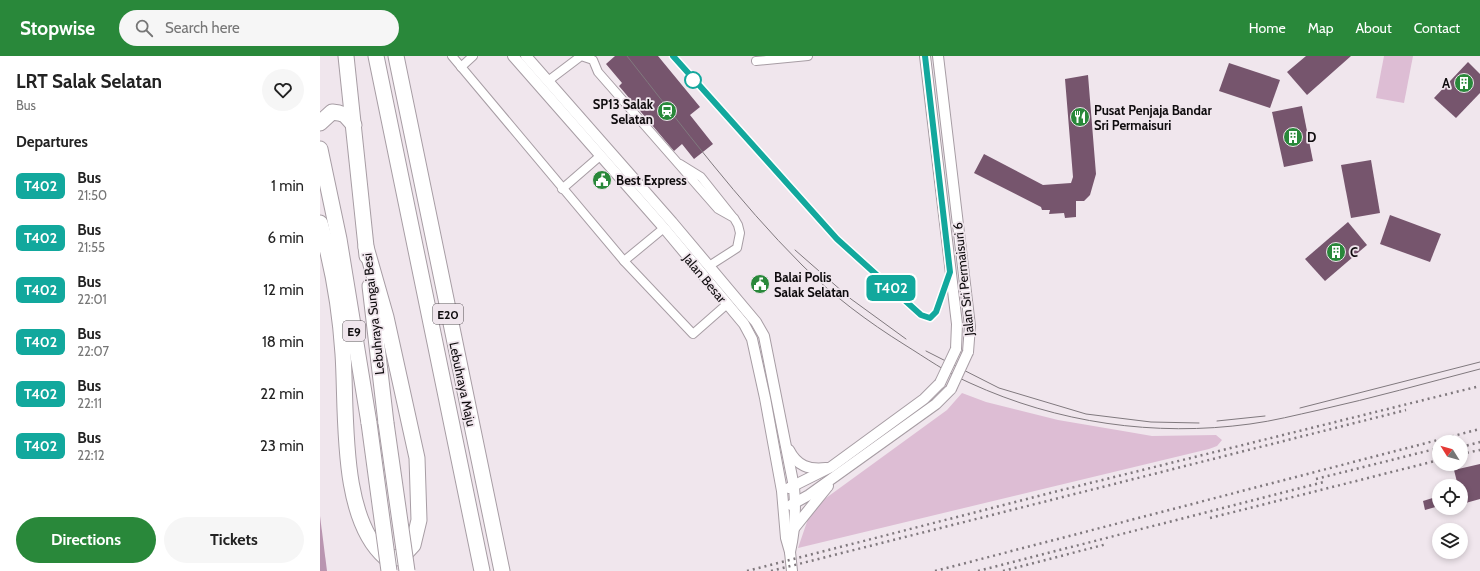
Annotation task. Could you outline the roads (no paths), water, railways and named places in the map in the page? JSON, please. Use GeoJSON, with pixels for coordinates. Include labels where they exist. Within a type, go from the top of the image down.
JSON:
{"type":"FeatureCollection","features":[{"type":"Feature","properties":{"kind":"highway","name":"Lebuhraya Sungai Besi"},"geometry":{"type":"LineString","coordinates":[[346,56],[386,423],[407,571]]}},
{"type":"Feature","properties":{"kind":"highway","name":"Lebuhraya Maju"},"geometry":{"type":"LineString","coordinates":[[376,56],[482,571]]}},
{"type":"Feature","properties":{"kind":"highway","name":"Lebuhraya Maju"},"geometry":{"type":"LineString","coordinates":[[396,56],[502,571]]}},
{"type":"Feature","properties":{"kind":"highway"},"geometry":{"type":"LineString","coordinates":[[320,123],[332,112],[339,112],[354,125]]}},
{"type":"Feature","properties":{"kind":"highway","name":"Lebuhraya Sungai Besi"},"geometry":{"type":"LineString","coordinates":[[320,149],[339,239],[369,423],[389,571]]}},
{"type":"Feature","properties":{"kind":"highway"},"geometry":{"type":"LineString","coordinates":[[320,223],[329,254],[339,308],[343,354],[346,441],[350,476],[364,528],[372,542],[386,557],[402,558],[413,545],[419,520],[417,458],[386,317],[366,247]]}},
{"type":"Feature","properties":{"kind":"street"},"geometry":{"type":"LineString","coordinates":[[452,56],[562,189],[624,261],[693,334],[726,305]]}},
{"type":"Feature","properties":{"kind":"street"},"geometry":{"type":"LineString","coordinates":[[461,67],[473,56]]}},
{"type":"Feature","properties":{"kind":"street","name":"Jalan Besar"},"geometry":{"type":"LineString","coordinates":[[512,56],[664,228],[726,305],[744,324],[752,339],[782,490],[786,538],[790,552],[792,571]]}},
{"type":"Feature","properties":{"kind":"street","name":"Jalan Besar"},"geometry":{"type":"LineString","coordinates":[[526,56],[709,266],[756,322],[764,336],[794,487],[796,504],[790,552]]}},
{"type":"Feature","properties":{"kind":"street"},"geometry":{"type":"LineString","coordinates":[[548,81],[582,56],[593,60],[598,72],[676,162],[718,209],[734,218],[740,233],[740,242],[737,248],[709,266]]}},
{"type":"Feature","properties":{"kind":"street"},"geometry":{"type":"LineString","coordinates":[[756,61],[808,56]]}},
{"type":"Feature","properties":{"kind":"street","name":"Jalan Sri Permaisuri 6"},"geometry":{"type":"LineString","coordinates":[[784,507],[796,504],[924,398],[940,383],[956,349],[957,324],[925,56]]}},
{"type":"Feature","properties":{"kind":"street","name":"Jalan Sri Permaisuri 6"},"geometry":{"type":"LineString","coordinates":[[782,490],[794,487],[834,471],[936,404],[951,389],[968,352],[970,326],[938,56]]}},
{"type":"Feature","properties":{"kind":"street"},"geometry":{"type":"LineString","coordinates":[[562,189],[600,156]]}},
{"type":"Feature","properties":{"kind":"street"},"geometry":{"type":"LineString","coordinates":[[624,261],[664,228]]}},
{"type":"Feature","properties":{"kind":"street"},"geometry":{"type":"LineString","coordinates":[[786,445],[795,460],[806,468],[834,471],[794,527]]}},
{"type":"Feature","properties":{"kind":"tram line"},"geometry":{"type":"LineString","coordinates":[[627,56],[733,189],[778,241],[826,287],[851,308],[878,327],[953,375],[1003,397],[1072,417],[1107,423],[1178,429],[1214,428],[1284,418],[1480,369]]}},
{"type":"Feature","properties":{"kind":"tram line"},"geometry":{"type":"LineString","coordinates":[[795,250],[851,299],[906,339]]}},
{"type":"Feature","properties":{"kind":"tram line"},"geometry":{"type":"LineString","coordinates":[[926,351],[999,388],[1086,414],[1151,422],[1199,423]]}},
{"type":"Feature","properties":{"kind":"tram line"},"geometry":{"type":"LineString","coordinates":[[1300,408],[1480,362]]}},
{"type":"Feature","properties":{"kind":"tram line"},"geometry":{"type":"LineString","coordinates":[[1217,421],[1265,416]]}},
{"type":"Feature","properties":{"kind":"railway"},"geometry":{"type":"LineString","coordinates":[[747,571],[1054,492],[1480,386]]}},
{"type":"Feature","properties":{"kind":"railway"},"geometry":{"type":"LineString","coordinates":[[771,571],[1406,410]]}},
{"type":"Feature","properties":{"kind":"railway"},"geometry":{"type":"LineString","coordinates":[[935,571],[1480,429]]}},
{"type":"Feature","properties":{"kind":"railway"},"geometry":{"type":"LineString","coordinates":[[1468,445],[1480,442]]}},
{"type":"Feature","properties":{"kind":"railway"},"geometry":{"type":"LineString","coordinates":[[1316,479],[1432,450]]}},
{"type":"Feature","properties":{"kind":"railway"},"geometry":{"type":"LineString","coordinates":[[1468,453],[1480,450]]}},
{"type":"Feature","properties":{"kind":"railway"},"geometry":{"type":"LineString","coordinates":[[1210,518],[1432,462]]}},
{"type":"Feature","properties":{"kind":"railway"},"geometry":{"type":"LineString","coordinates":[[978,571],[1324,482]]}},
{"type":"Feature","properties":{"kind":"railway"},"geometry":{"type":"LineString","coordinates":[[1003,571],[1107,544]]}},
{"type":"Feature","properties":{"kind":"place","name":"A"},"geometry":{"type":"Point","coordinates":[1464,83]}},
{"type":"Feature","properties":{"kind":"place","name":"SP13 Salak Selatan"},"geometry":{"type":"Point","coordinates":[667,111]}},
{"type":"Feature","properties":{"kind":"place","name":"Pusat Penjaja Bandar Sri Permaisuri"},"geometry":{"type":"Point","coordinates":[1080,117]}},
{"type":"Feature","properties":{"kind":"place","name":"D"},"geometry":{"type":"Point","coordinates":[1293,137]}},
{"type":"Feature","properties":{"kind":"place","name":"Best Express"},"geometry":{"type":"Point","coordinates":[602,180]}},
{"type":"Feature","properties":{"kind":"place","name":"C"},"geometry":{"type":"Point","coordinates":[1336,252]}},
{"type":"Feature","properties":{"kind":"place","name":"Balai Polis Salak Selatan"},"geometry":{"type":"Point","coordinates":[760,284]}}]}
